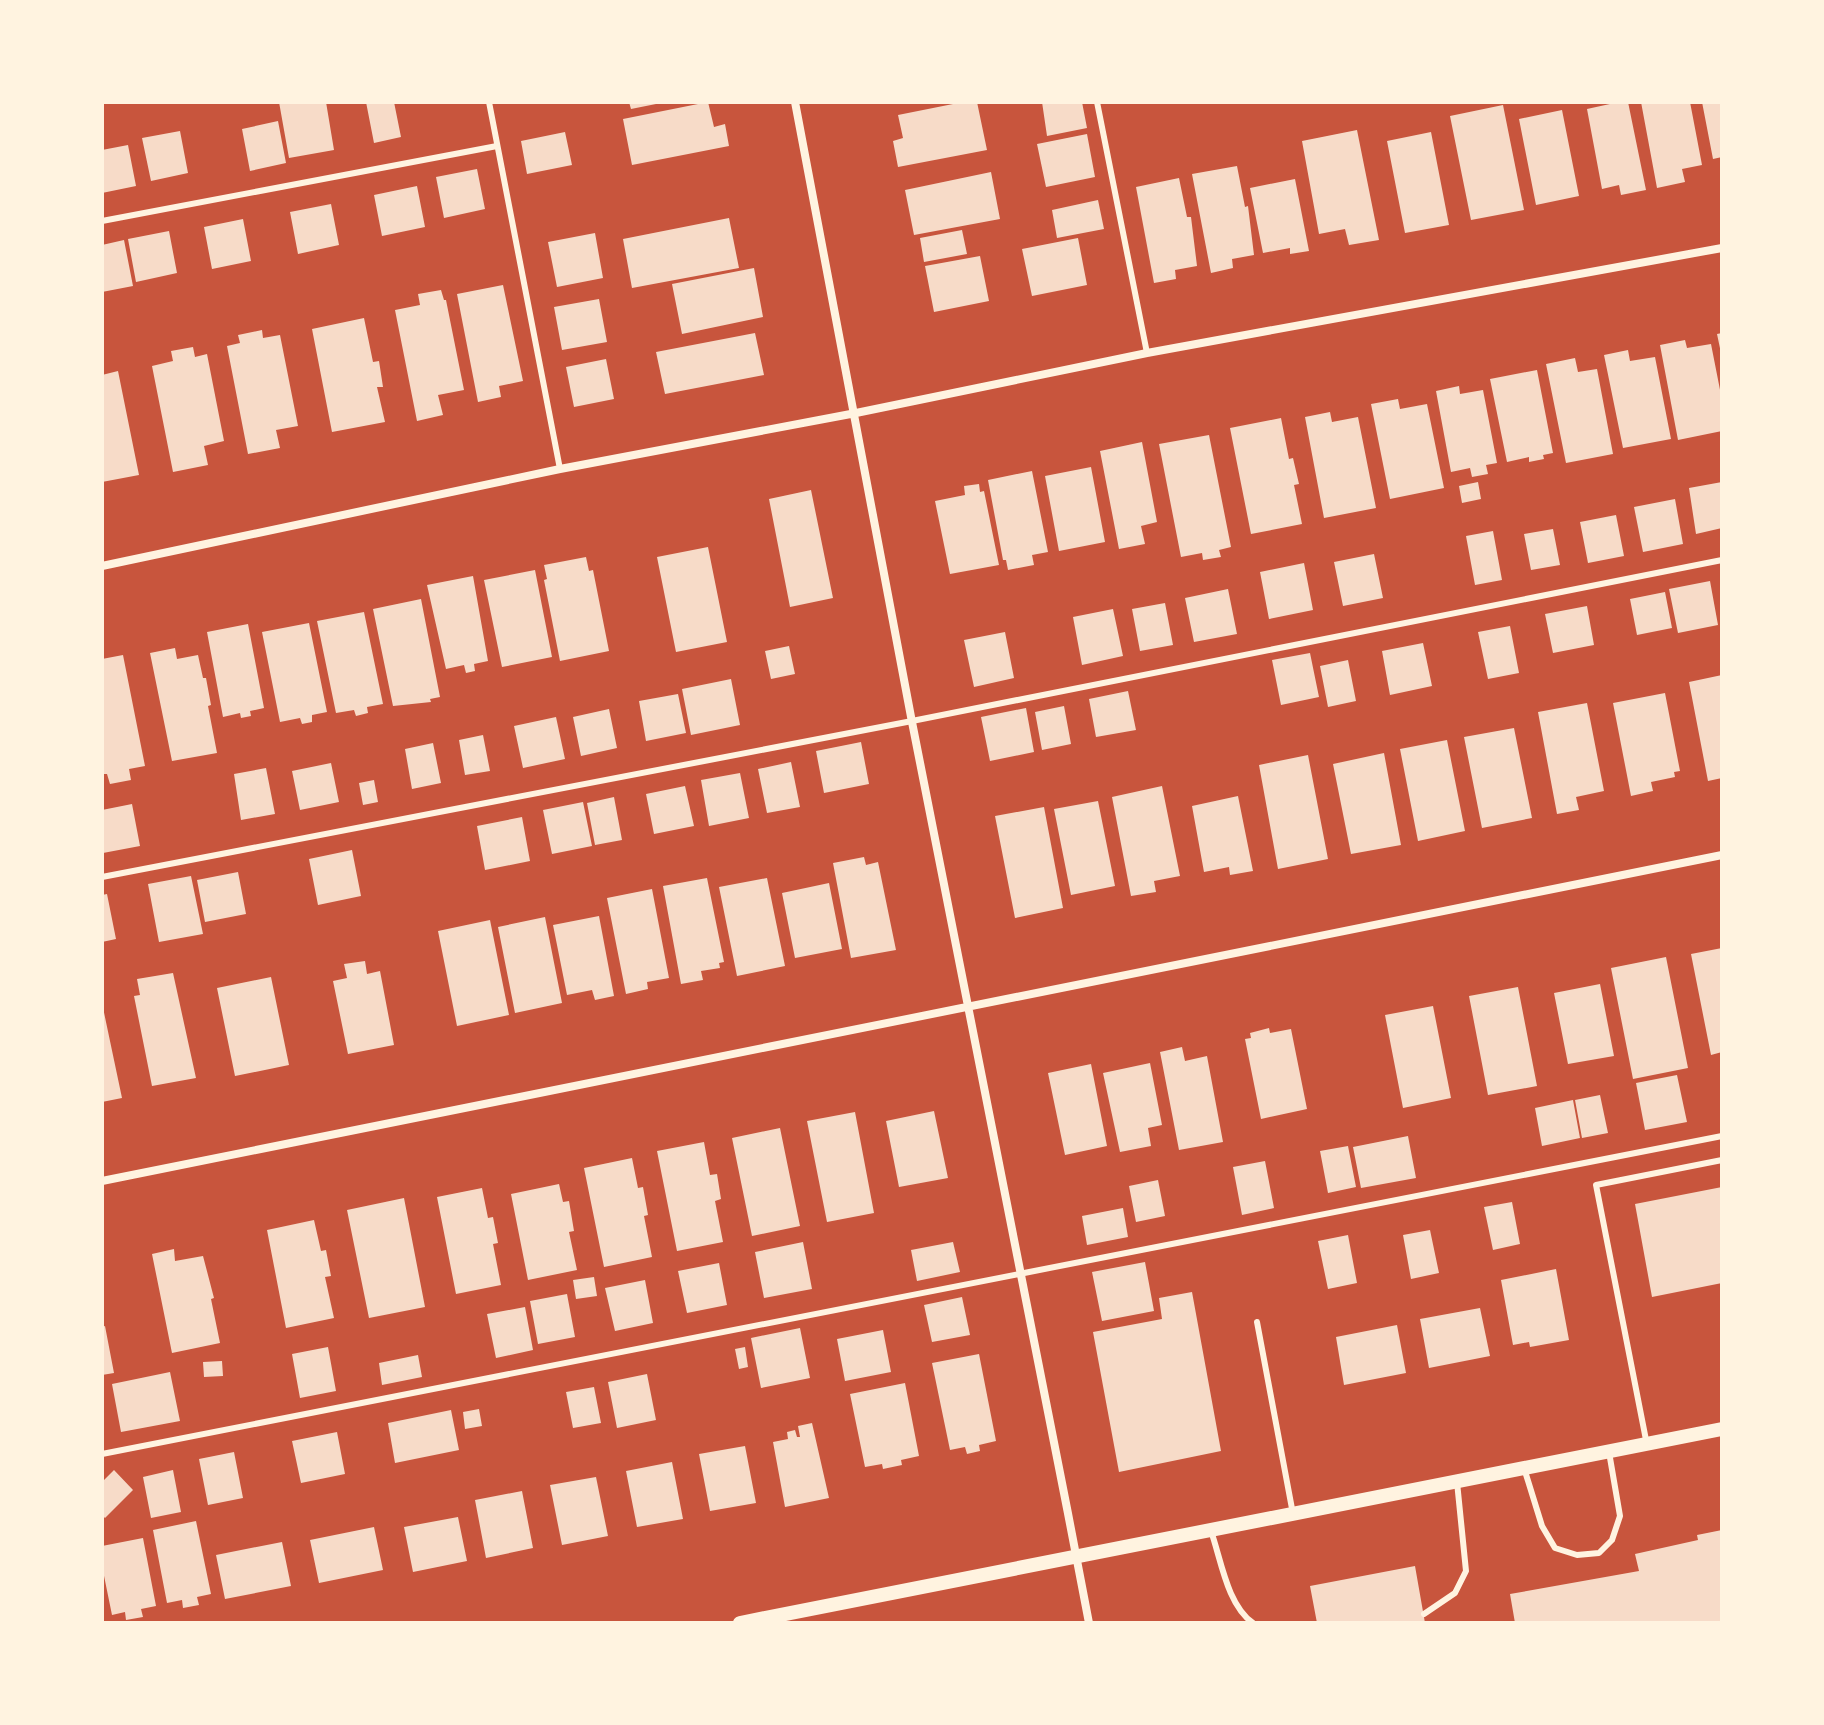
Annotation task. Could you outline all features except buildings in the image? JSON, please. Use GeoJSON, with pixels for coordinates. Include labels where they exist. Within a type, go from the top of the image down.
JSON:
{"type":"FeatureCollection","features":[{"type":"Feature","properties":{"kind":"street"},"geometry":{"type":"LineString","coordinates":[[795,102],[912,721],[1023,1274],[1089,1623]]}},
{"type":"Feature","properties":{"kind":"street"},"geometry":{"type":"LineString","coordinates":[[102,566],[560,469],[856,413],[1147,353],[1722,248]]}},
{"type":"Feature","properties":{"kind":"street"},"geometry":{"type":"LineString","coordinates":[[102,1181],[1722,855]]}},
{"type":"Feature","properties":{"kind":"street"},"geometry":{"type":"LineString","coordinates":[[740,1623],[1722,1429]]}},
{"type":"Feature","properties":{"kind":"lane"},"geometry":{"type":"LineString","coordinates":[[489,102],[560,469]]}},
{"type":"Feature","properties":{"kind":"lane"},"geometry":{"type":"LineString","coordinates":[[1097,102],[1147,353]]}},
{"type":"Feature","properties":{"kind":"lane"},"geometry":{"type":"LineString","coordinates":[[102,221],[497,146]]}},
{"type":"Feature","properties":{"kind":"lane"},"geometry":{"type":"LineString","coordinates":[[102,877],[912,721],[1722,560]]}},
{"type":"Feature","properties":{"kind":"lane"},"geometry":{"type":"LineString","coordinates":[[102,1454],[1722,1136]]}},
{"type":"Feature","properties":{"kind":"lane"},"geometry":{"type":"LineString","coordinates":[[1647,1445],[1596,1185],[1722,1160]]}},
{"type":"Feature","properties":{"kind":"lane"},"geometry":{"type":"LineString","coordinates":[[1257,1322],[1293,1514]]}},
{"type":"Feature","properties":{"kind":"lane"},"geometry":{"type":"LineString","coordinates":[[1524,1468],[1542,1526],[1555,1548],[1577,1555],[1599,1553],[1612,1540],[1620,1516],[1609,1452]]}},
{"type":"Feature","properties":{"kind":"lane"},"geometry":{"type":"LineString","coordinates":[[1424,1614],[1455,1593],[1466,1571],[1457,1481]]}},
{"type":"Feature","properties":{"kind":"lane"},"geometry":{"type":"LineString","coordinates":[[1211,1531],[1233,1597],[1253,1623]]}}]}
